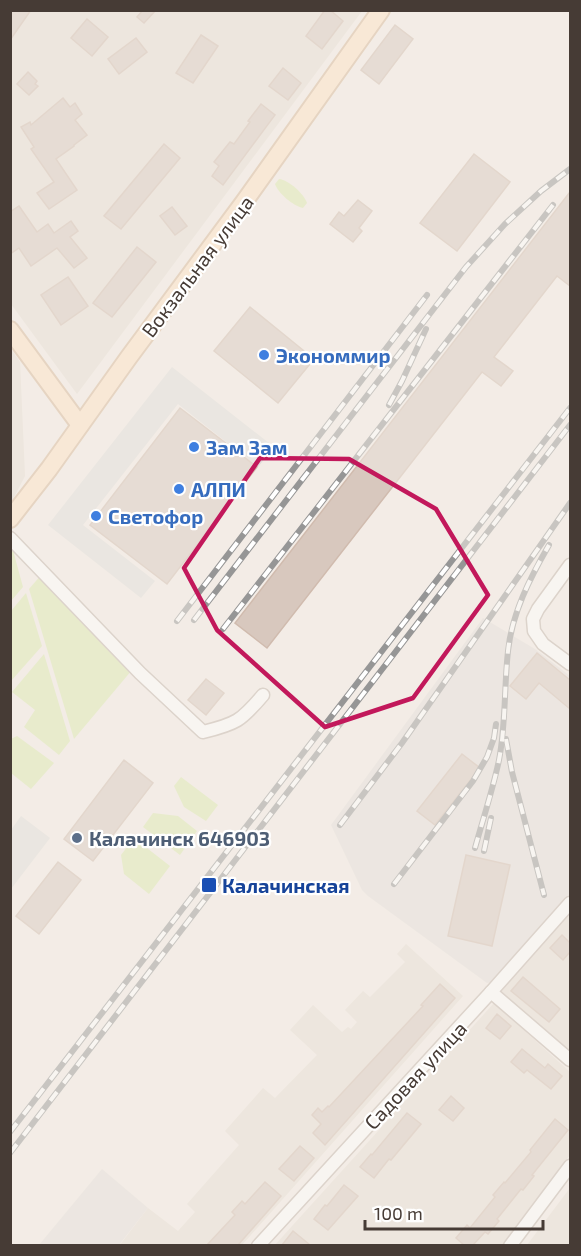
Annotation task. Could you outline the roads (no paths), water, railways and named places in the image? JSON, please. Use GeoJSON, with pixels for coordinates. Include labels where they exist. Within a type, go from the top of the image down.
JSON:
{"type":"FeatureCollection","features":[{"type":"Feature","properties":{"kind":"main road","name":"Вокзальная улица"},"geometry":{"type":"LineString","coordinates":[[10,519],[244,202],[381,10]]}},
{"type":"Feature","properties":{"kind":"main road"},"geometry":{"type":"LineString","coordinates":[[10,330],[80,424]]}},
{"type":"Feature","properties":{"kind":"street"},"geometry":{"type":"LineString","coordinates":[[10,538],[140,673],[203,732],[234,723],[245,716],[263,695]]}},
{"type":"Feature","properties":{"kind":"street"},"geometry":{"type":"LineString","coordinates":[[570,565],[533,619],[534,631],[543,644],[570,664]]}},
{"type":"Feature","properties":{"kind":"street","name":"Садовая улица"},"geometry":{"type":"LineString","coordinates":[[258,1245],[570,903]]}},
{"type":"Feature","properties":{"kind":"street"},"geometry":{"type":"LineString","coordinates":[[491,992],[570,1060]]}},
{"type":"Feature","properties":{"kind":"street"},"geometry":{"type":"LineString","coordinates":[[510,1245],[570,1166]]}},
{"type":"Feature","properties":{"kind":"railway"},"geometry":{"type":"LineString","coordinates":[[194,620],[466,267],[505,224],[541,191],[570,169]]}},
{"type":"Feature","properties":{"kind":"railway"},"geometry":{"type":"LineString","coordinates":[[223,629],[553,205]]}},
{"type":"Feature","properties":{"kind":"railway"},"geometry":{"type":"LineString","coordinates":[[177,621],[427,295]]}},
{"type":"Feature","properties":{"kind":"railway"},"geometry":{"type":"LineString","coordinates":[[389,405],[426,329]]}},
{"type":"Feature","properties":{"kind":"railway"},"geometry":{"type":"LineString","coordinates":[[10,1132],[570,408]]}},
{"type":"Feature","properties":{"kind":"railway"},"geometry":{"type":"LineString","coordinates":[[10,1153],[570,425]]}},
{"type":"Feature","properties":{"kind":"railway"},"geometry":{"type":"LineString","coordinates":[[340,825],[402,743],[570,503]]}},
{"type":"Feature","properties":{"kind":"railway"},"geometry":{"type":"LineString","coordinates":[[475,848],[499,760],[508,651],[513,623],[529,583],[549,545]]}},
{"type":"Feature","properties":{"kind":"railway"},"geometry":{"type":"LineString","coordinates":[[394,884],[473,781],[487,757],[496,724]]}},
{"type":"Feature","properties":{"kind":"railway"},"geometry":{"type":"LineString","coordinates":[[506,739],[512,772],[544,895]]}},
{"type":"Feature","properties":{"kind":"railway"},"geometry":{"type":"LineString","coordinates":[[484,851],[491,818]]}},
{"type":"Feature","properties":{"kind":"place","name":"Экономмир"},"geometry":{"type":"Point","coordinates":[264,355]}},
{"type":"Feature","properties":{"kind":"place","name":"Зам Зам"},"geometry":{"type":"Point","coordinates":[194,447]}},
{"type":"Feature","properties":{"kind":"place","name":"АЛПИ"},"geometry":{"type":"Point","coordinates":[179,489]}},
{"type":"Feature","properties":{"kind":"place","name":"Светофор"},"geometry":{"type":"Point","coordinates":[96,516]}},
{"type":"Feature","properties":{"kind":"place","name":"Калачинск 646903"},"geometry":{"type":"Point","coordinates":[77,838]}},
{"type":"Feature","properties":{"kind":"place","name":"Калачинская"},"geometry":{"type":"Point","coordinates":[209,885]}}]}
